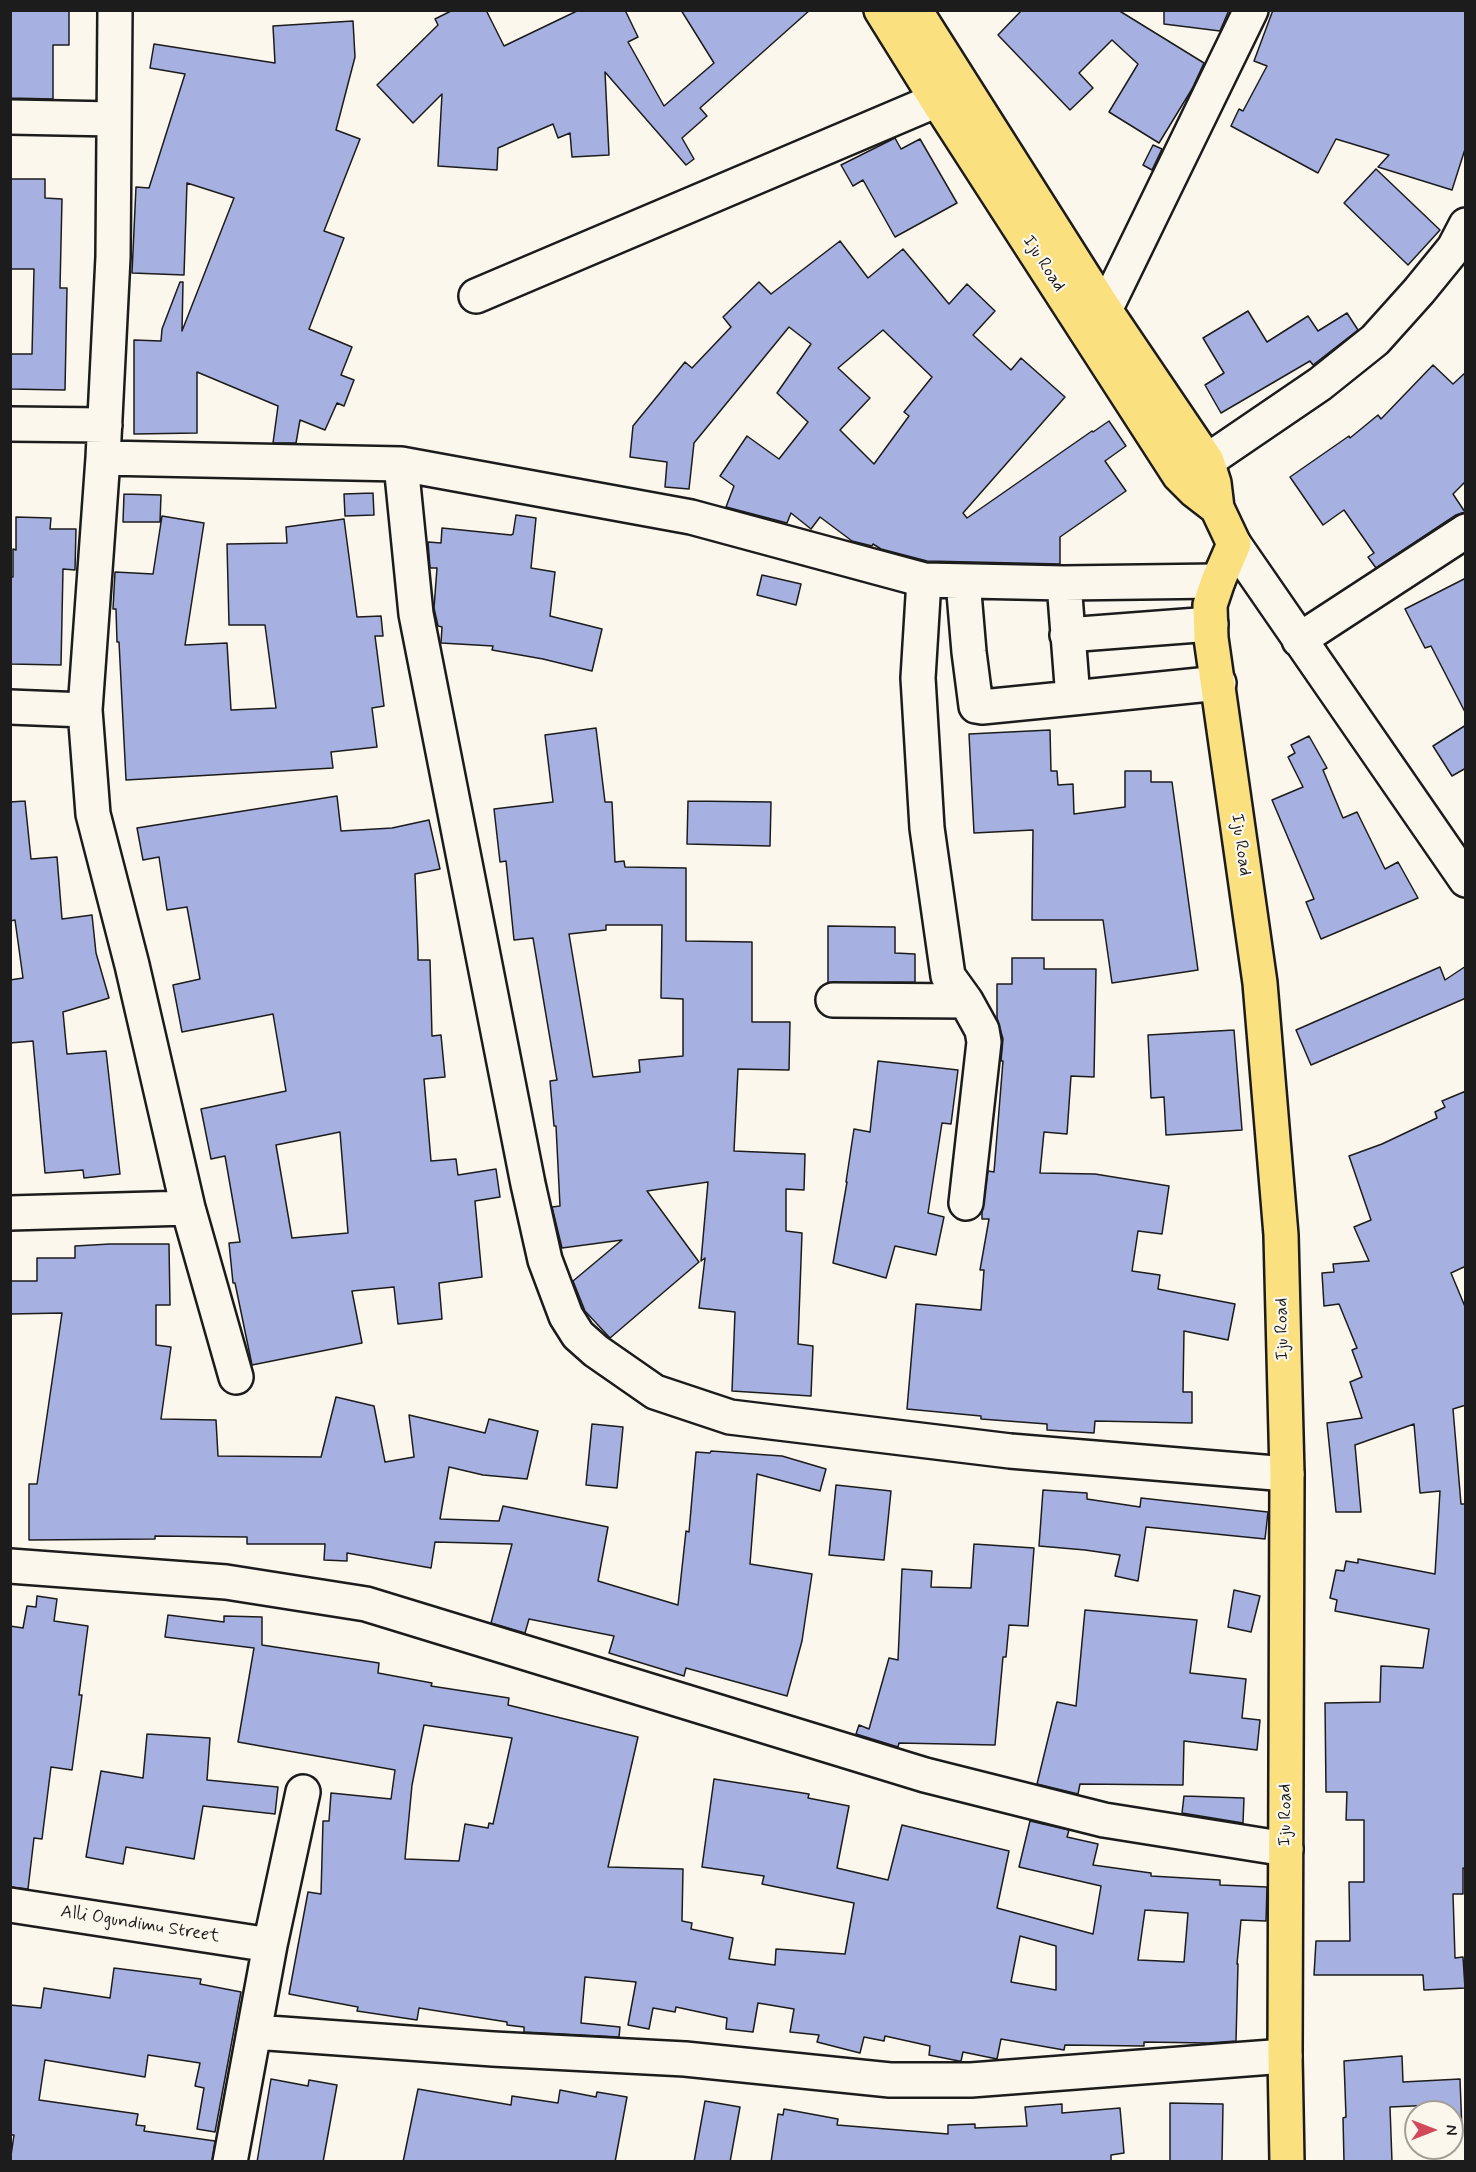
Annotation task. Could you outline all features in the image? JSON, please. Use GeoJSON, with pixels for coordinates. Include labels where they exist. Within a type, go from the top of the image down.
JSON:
{"type":"FeatureCollection","features":[{"type":"Feature","properties":{"kind":"main road","name":"Iju Road"},"geometry":{"type":"LineString","coordinates":[[881,10],[937,100],[1193,468],[1214,483],[1217,508],[1234,544],[1210,605],[1211,638],[1261,994],[1281,1235],[1287,1474],[1285,2056],[1287,2162]]}},
{"type":"Feature","properties":{"kind":"main road","name":"Iju Road"},"geometry":{"type":"LineString","coordinates":[[915,10],[1105,310],[1193,468]]}},
{"type":"Feature","properties":{"kind":"street"},"geometry":{"type":"LineString","coordinates":[[115,10],[112,257],[105,425],[85,710],[93,814],[132,965],[188,1208],[236,1377]]}},
{"type":"Feature","properties":{"kind":"street"},"geometry":{"type":"LineString","coordinates":[[1105,310],[1251,10]]}},
{"type":"Feature","properties":{"kind":"street"},"geometry":{"type":"LineString","coordinates":[[476,296],[937,100]]}},
{"type":"Feature","properties":{"kind":"street"},"geometry":{"type":"LineString","coordinates":[[10,117],[114,119]]}},
{"type":"Feature","properties":{"kind":"street"},"geometry":{"type":"LineString","coordinates":[[1193,468],[1320,384],[1375,340],[1454,248],[1466,225]]}},
{"type":"Feature","properties":{"kind":"street"},"geometry":{"type":"LineString","coordinates":[[10,424],[105,425]]}},
{"type":"Feature","properties":{"kind":"street"},"geometry":{"type":"LineString","coordinates":[[103,458],[400,464],[691,517],[924,580],[1064,584],[1218,581]]}},
{"type":"Feature","properties":{"kind":"street"},"geometry":{"type":"LineString","coordinates":[[400,464],[416,614],[528,1184],[545,1260],[566,1316],[578,1335],[596,1351],[655,1392],[730,1417],[1010,1451],[1287,1474]]}},
{"type":"Feature","properties":{"kind":"street"},"geometry":{"type":"LineString","coordinates":[[1299,640],[1466,531]]}},
{"type":"Feature","properties":{"kind":"street"},"geometry":{"type":"LineString","coordinates":[[1234,544],[1466,880]]}},
{"type":"Feature","properties":{"kind":"street"},"geometry":{"type":"LineString","coordinates":[[924,580],[918,678],[927,828],[948,976],[966,1001],[982,1030],[984,1042],[966,1203]]}},
{"type":"Feature","properties":{"kind":"street"},"geometry":{"type":"LineString","coordinates":[[963,581],[976,706],[1219,683]]}},
{"type":"Feature","properties":{"kind":"street"},"geometry":{"type":"LineString","coordinates":[[1064,584],[1072,698]]}},
{"type":"Feature","properties":{"kind":"street"},"geometry":{"type":"LineString","coordinates":[[1067,635],[1211,624]]}},
{"type":"Feature","properties":{"kind":"street"},"geometry":{"type":"LineString","coordinates":[[10,707],[85,710]]}},
{"type":"Feature","properties":{"kind":"street"},"geometry":{"type":"LineString","coordinates":[[833,1000],[966,1001]]}},
{"type":"Feature","properties":{"kind":"street"},"geometry":{"type":"LineString","coordinates":[[10,1213],[188,1208]]}},
{"type":"Feature","properties":{"kind":"street"},"geometry":{"type":"LineString","coordinates":[[10,1566],[226,1582],[366,1604],[926,1775],[1104,1820],[1286,1849]]}},
{"type":"Feature","properties":{"kind":"street"},"geometry":{"type":"LineString","coordinates":[[230,2162],[270,1945],[303,1792]]}},
{"type":"Feature","properties":{"kind":"street","name":"Alli Ogundimu Street"},"geometry":{"type":"LineString","coordinates":[[10,1905],[270,1945]]}},
{"type":"Feature","properties":{"kind":"street"},"geometry":{"type":"LineString","coordinates":[[254,2032],[494,2049],[686,2059],[890,2080],[971,2080],[1285,2056]]}},
{"type":"Feature","properties":{"kind":"building"},"geometry":{"type":"Polygon","coordinates":[[[10,10],[69,10],[69,45],[53,45],[53,99],[10,98],[10,10]]]}},
{"type":"Feature","properties":{"kind":"building"},"geometry":{"type":"Polygon","coordinates":[[[453,10],[486,10],[504,46],[579,10],[625,10],[638,37],[628,42],[664,106],[714,63],[681,10],[810,10],[700,108],[707,116],[682,138],[694,159],[686,165],[605,72],[609,155],[572,157],[570,133],[558,138],[553,124],[498,148],[497,170],[438,166],[442,94],[413,123],[377,85],[438,25],[435,19],[453,10]]]}},
{"type":"Feature","properties":{"kind":"building"},"geometry":{"type":"Polygon","coordinates":[[[1022,10],[1118,10],[1204,63],[1192,89],[1159,143],[1109,112],[1138,64],[1112,40],[1079,73],[1093,88],[1070,110],[998,35],[1022,10]]]}},
{"type":"Feature","properties":{"kind":"building"},"geometry":{"type":"Polygon","coordinates":[[[1164,10],[1229,10],[1220,31],[1164,24],[1164,10]]]}},
{"type":"Feature","properties":{"kind":"building"},"geometry":{"type":"Polygon","coordinates":[[[1273,10],[1466,10],[1466,146],[1452,190],[1378,167],[1389,155],[1336,139],[1318,173],[1231,126],[1239,109],[1243,111],[1267,66],[1254,61],[1273,10]]]}},
{"type":"Feature","properties":{"kind":"building"},"geometry":{"type":"Polygon","coordinates":[[[353,21],[355,57],[336,130],[360,139],[324,231],[344,238],[309,329],[352,347],[341,375],[354,380],[344,406],[337,403],[325,430],[300,420],[296,443],[273,443],[278,406],[197,372],[197,433],[134,434],[134,340],[161,341],[162,329],[180,282],[183,282],[182,331],[234,198],[187,183],[184,275],[132,273],[136,187],[149,188],[185,74],[150,68],[154,44],[275,63],[273,26],[353,21]]]}},
{"type":"Feature","properties":{"kind":"building"},"geometry":{"type":"Polygon","coordinates":[[[895,138],[901,149],[920,139],[957,203],[895,237],[863,180],[853,186],[841,165],[895,138]]]}},
{"type":"Feature","properties":{"kind":"building"},"geometry":{"type":"Polygon","coordinates":[[[1153,145],[1162,149],[1152,170],[1143,165],[1153,145]]]}},
{"type":"Feature","properties":{"kind":"building"},"geometry":{"type":"Polygon","coordinates":[[[1376,169],[1440,230],[1408,265],[1344,203],[1376,169]]]}},
{"type":"Feature","properties":{"kind":"building"},"geometry":{"type":"Polygon","coordinates":[[[10,179],[45,179],[45,198],[62,199],[60,288],[67,288],[65,390],[10,389],[10,354],[32,354],[34,269],[10,269],[10,179]]]}},
{"type":"Feature","properties":{"kind":"building"},"geometry":{"type":"Polygon","coordinates":[[[840,241],[868,278],[903,249],[949,304],[967,284],[995,311],[973,335],[1011,370],[1021,358],[1065,397],[963,513],[967,518],[1109,421],[1126,446],[1105,461],[1126,491],[1060,537],[1060,564],[927,561],[881,549],[873,544],[872,546],[852,541],[820,517],[811,529],[791,513],[787,523],[726,507],[734,486],[720,476],[747,436],[779,459],[808,422],[777,393],[811,344],[789,327],[694,443],[689,489],[665,487],[667,462],[630,457],[633,426],[685,362],[692,368],[731,327],[723,317],[759,282],[771,294],[840,241]],[[883,330],[838,368],[870,398],[840,430],[874,464],[909,416],[904,412],[932,377],[883,330]]]}},
{"type":"Feature","properties":{"kind":"building"},"geometry":{"type":"Polygon","coordinates":[[[1248,311],[1267,342],[1308,316],[1318,331],[1347,313],[1358,330],[1313,365],[1310,361],[1221,413],[1205,385],[1224,373],[1203,338],[1248,311]]]}},
{"type":"Feature","properties":{"kind":"building"},"geometry":{"type":"Polygon","coordinates":[[[1433,365],[1453,384],[1466,372],[1466,481],[1453,494],[1465,512],[1456,515],[1376,568],[1368,557],[1374,553],[1344,510],[1323,525],[1290,477],[1349,436],[1350,438],[1378,415],[1381,419],[1433,365]]]}},
{"type":"Feature","properties":{"kind":"building"},"geometry":{"type":"Polygon","coordinates":[[[373,493],[374,515],[345,516],[344,494],[373,493]]]}},
{"type":"Feature","properties":{"kind":"building"},"geometry":{"type":"Polygon","coordinates":[[[124,494],[161,495],[160,522],[123,522],[124,494]]]}},
{"type":"Feature","properties":{"kind":"building"},"geometry":{"type":"Polygon","coordinates":[[[516,515],[536,518],[531,568],[555,572],[550,616],[602,629],[592,671],[492,650],[493,646],[441,643],[442,627],[438,626],[434,608],[437,568],[430,568],[428,542],[441,543],[442,528],[511,535],[516,515]]]}},
{"type":"Feature","properties":{"kind":"building"},"geometry":{"type":"Polygon","coordinates":[[[162,516],[204,523],[185,645],[227,643],[231,710],[276,708],[265,625],[229,625],[227,544],[287,543],[286,527],[344,519],[357,617],[381,616],[383,636],[375,636],[384,706],[372,708],[377,747],[331,752],[333,768],[126,780],[119,642],[117,642],[116,609],[113,609],[115,572],[153,574],[162,516]]]}},
{"type":"Feature","properties":{"kind":"building"},"geometry":{"type":"Polygon","coordinates":[[[16,517],[51,518],[50,529],[76,529],[75,570],[63,569],[61,665],[10,664],[10,577],[13,577],[13,549],[16,550],[16,517]]]}},
{"type":"Feature","properties":{"kind":"building"},"geometry":{"type":"Polygon","coordinates":[[[762,575],[801,584],[796,605],[757,595],[762,575]]]}},
{"type":"Feature","properties":{"kind":"building"},"geometry":{"type":"Polygon","coordinates":[[[1466,578],[1466,714],[1431,646],[1425,648],[1405,609],[1466,578]]]}},
{"type":"Feature","properties":{"kind":"building"},"geometry":{"type":"Polygon","coordinates":[[[1466,725],[1466,768],[1452,776],[1433,746],[1466,725]]]}},
{"type":"Feature","properties":{"kind":"building"},"geometry":{"type":"Polygon","coordinates":[[[596,728],[605,802],[612,802],[615,862],[624,861],[625,867],[686,868],[686,941],[752,942],[752,1022],[790,1022],[789,1070],[738,1069],[734,1151],[805,1154],[804,1190],[786,1189],[786,1231],[802,1233],[798,1344],[813,1346],[811,1396],[732,1391],[735,1312],[699,1308],[705,1258],[701,1261],[708,1182],[647,1191],[699,1262],[610,1338],[585,1311],[573,1281],[622,1240],[562,1248],[552,1207],[560,1206],[556,1126],[554,1126],[550,1081],[557,1080],[533,938],[514,940],[506,861],[500,862],[494,809],[553,802],[545,735],[596,728]],[[606,925],[606,930],[569,934],[593,1077],[640,1072],[639,1060],[683,1056],[683,999],[661,998],[662,925],[606,925]]]}},
{"type":"Feature","properties":{"kind":"building"},"geometry":{"type":"Polygon","coordinates":[[[1050,730],[1051,771],[1057,771],[1058,785],[1073,784],[1074,814],[1125,807],[1125,771],[1151,771],[1151,782],[1172,782],[1198,970],[1112,983],[1103,920],[1032,920],[1033,830],[974,833],[969,734],[1050,730]]]}},
{"type":"Feature","properties":{"kind":"building"},"geometry":{"type":"Polygon","coordinates":[[[1309,736],[1327,768],[1323,770],[1343,818],[1357,812],[1385,869],[1398,862],[1418,898],[1321,939],[1306,902],[1314,899],[1272,800],[1303,787],[1288,757],[1295,753],[1291,745],[1309,736]]]}},
{"type":"Feature","properties":{"kind":"building"},"geometry":{"type":"Polygon","coordinates":[[[337,796],[341,831],[392,828],[429,820],[440,869],[415,874],[418,960],[430,960],[432,1036],[441,1035],[445,1077],[424,1079],[431,1161],[456,1159],[458,1175],[496,1169],[500,1197],[475,1201],[482,1277],[439,1283],[442,1319],[398,1324],[394,1287],[352,1291],[362,1343],[252,1365],[235,1283],[233,1283],[229,1243],[240,1242],[225,1156],[211,1159],[201,1109],[286,1091],[273,1014],[182,1032],[173,985],[200,979],[187,907],[167,910],[159,857],[143,860],[137,828],[337,796]],[[340,1132],[276,1145],[292,1238],[348,1233],[340,1132]]]}},
{"type":"Feature","properties":{"kind":"building"},"geometry":{"type":"Polygon","coordinates":[[[25,801],[31,859],[57,857],[62,919],[92,915],[96,953],[109,998],[63,1012],[67,1054],[106,1051],[120,1174],[84,1178],[83,1170],[45,1173],[33,1041],[10,1043],[10,980],[23,978],[15,920],[10,921],[10,802],[25,801]]]}},
{"type":"Feature","properties":{"kind":"building"},"geometry":{"type":"Polygon","coordinates":[[[688,801],[771,802],[770,846],[687,844],[688,801]]]}},
{"type":"Feature","properties":{"kind":"building"},"geometry":{"type":"Polygon","coordinates":[[[828,926],[895,927],[895,953],[915,954],[915,982],[828,983],[828,926]]]}},
{"type":"Feature","properties":{"kind":"building"},"geometry":{"type":"Polygon","coordinates":[[[1012,958],[1044,958],[1044,969],[1096,969],[1094,1077],[1071,1076],[1067,1134],[1044,1132],[1040,1173],[1095,1174],[1169,1186],[1162,1234],[1138,1231],[1132,1271],[1160,1275],[1158,1289],[1235,1304],[1228,1340],[1184,1331],[1183,1392],[1192,1392],[1192,1423],[1095,1421],[1094,1433],[1047,1430],[1047,1424],[981,1419],[981,1416],[907,1409],[916,1304],[981,1310],[984,1270],[980,1270],[989,1219],[982,1219],[982,1212],[988,1171],[994,1172],[1003,1061],[1001,1061],[1003,1039],[997,1018],[997,984],[1012,984],[1012,958]]]}},
{"type":"Feature","properties":{"kind":"building"},"geometry":{"type":"Polygon","coordinates":[[[1466,966],[1466,998],[1311,1065],[1296,1030],[1440,967],[1445,980],[1466,966]]]}},
{"type":"Feature","properties":{"kind":"building"},"geometry":{"type":"Polygon","coordinates":[[[1234,1030],[1242,1130],[1166,1135],[1164,1097],[1151,1098],[1148,1035],[1234,1030]]]}},
{"type":"Feature","properties":{"kind":"building"},"geometry":{"type":"Polygon","coordinates":[[[878,1061],[958,1070],[951,1124],[942,1123],[928,1213],[944,1217],[936,1255],[895,1246],[886,1278],[833,1263],[854,1129],[870,1132],[878,1061]]]}},
{"type":"Feature","properties":{"kind":"building"},"geometry":{"type":"Polygon","coordinates":[[[1466,1091],[1466,1266],[1451,1273],[1466,1309],[1466,1405],[1453,1409],[1461,1504],[1466,1504],[1466,1869],[1463,1868],[1463,1894],[1453,1894],[1455,1958],[1463,1957],[1465,1988],[1424,1990],[1423,1975],[1314,1975],[1316,1941],[1350,1941],[1349,1882],[1364,1882],[1364,1820],[1346,1820],[1347,1792],[1326,1792],[1325,1703],[1380,1702],[1381,1666],[1423,1668],[1429,1629],[1335,1611],[1337,1600],[1330,1598],[1336,1570],[1344,1571],[1346,1561],[1358,1563],[1358,1559],[1435,1574],[1440,1491],[1420,1493],[1414,1424],[1355,1445],[1361,1512],[1336,1512],[1327,1423],[1362,1418],[1350,1382],[1362,1377],[1352,1350],[1357,1348],[1339,1304],[1324,1306],[1322,1273],[1334,1272],[1333,1264],[1369,1261],[1354,1227],[1371,1220],[1349,1156],[1382,1144],[1437,1118],[1435,1112],[1445,1107],[1442,1101],[1466,1091]]]}},
{"type":"Feature","properties":{"kind":"building"},"geometry":{"type":"Polygon","coordinates":[[[169,1244],[170,1305],[156,1305],[156,1345],[171,1347],[161,1419],[216,1420],[218,1456],[321,1457],[336,1397],[374,1406],[385,1462],[414,1457],[409,1415],[485,1433],[489,1419],[538,1431],[527,1479],[483,1475],[449,1467],[440,1519],[499,1521],[503,1506],[608,1527],[598,1581],[678,1605],[686,1531],[689,1532],[696,1452],[782,1456],[826,1469],[820,1491],[757,1474],[750,1564],[812,1574],[802,1641],[787,1696],[686,1668],[684,1676],[609,1653],[614,1636],[529,1619],[525,1633],[491,1623],[512,1544],[435,1542],[431,1568],[347,1553],[347,1561],[324,1560],[325,1544],[247,1544],[247,1537],[155,1536],[155,1539],[29,1540],[29,1484],[37,1484],[62,1313],[10,1314],[10,1281],[37,1281],[37,1258],[75,1258],[75,1246],[169,1244]]]}},
{"type":"Feature","properties":{"kind":"building"},"geometry":{"type":"Polygon","coordinates":[[[592,1424],[623,1427],[617,1488],[586,1485],[592,1424]]]}},
{"type":"Feature","properties":{"kind":"building"},"geometry":{"type":"Polygon","coordinates":[[[836,1485],[891,1491],[884,1560],[829,1555],[836,1485]]]}},
{"type":"Feature","properties":{"kind":"building"},"geometry":{"type":"Polygon","coordinates":[[[1043,1490],[1087,1493],[1087,1499],[1140,1507],[1141,1498],[1268,1512],[1265,1539],[1146,1527],[1138,1581],[1115,1576],[1120,1555],[1039,1546],[1043,1490]]]}},
{"type":"Feature","properties":{"kind":"building"},"geometry":{"type":"Polygon","coordinates":[[[974,1544],[1034,1548],[1028,1626],[1009,1625],[1006,1657],[1003,1657],[995,1745],[899,1743],[898,1747],[856,1734],[859,1725],[869,1729],[889,1658],[898,1660],[902,1569],[932,1571],[931,1587],[971,1588],[974,1544]]]}},
{"type":"Feature","properties":{"kind":"building"},"geometry":{"type":"Polygon","coordinates":[[[1234,1590],[1260,1596],[1251,1632],[1228,1627],[1234,1590]]]}},
{"type":"Feature","properties":{"kind":"building"},"geometry":{"type":"Polygon","coordinates":[[[37,1596],[57,1599],[54,1621],[88,1626],[72,1770],[51,1767],[42,1839],[34,1838],[28,1889],[10,1887],[10,1626],[23,1628],[27,1606],[36,1607],[37,1596]]]}},
{"type":"Feature","properties":{"kind":"building"},"geometry":{"type":"Polygon","coordinates":[[[1085,1610],[1197,1620],[1190,1673],[1246,1679],[1242,1718],[1260,1720],[1257,1750],[1184,1741],[1183,1785],[1080,1784],[1078,1794],[1037,1784],[1057,1702],[1076,1706],[1085,1610]]]}},
{"type":"Feature","properties":{"kind":"building"},"geometry":{"type":"Polygon","coordinates":[[[168,1615],[224,1622],[224,1616],[262,1617],[262,1645],[379,1663],[378,1673],[432,1683],[431,1686],[509,1698],[508,1705],[638,1737],[608,1867],[683,1869],[682,1921],[692,1923],[691,1929],[733,1938],[729,1959],[775,1965],[776,1949],[845,1954],[854,1903],[762,1884],[764,1876],[702,1867],[714,1779],[809,1794],[808,1798],[849,1806],[837,1868],[888,1880],[902,1825],[1009,1851],[997,1908],[1093,1934],[1101,1886],[1019,1867],[1030,1821],[1069,1830],[1067,1837],[1098,1844],[1093,1865],[1151,1873],[1151,1876],[1220,1880],[1220,1885],[1267,1887],[1266,1921],[1241,1920],[1237,1964],[1236,2041],[1144,2042],[1144,2046],[1065,2045],[1064,2050],[1001,2039],[997,2059],[963,2052],[961,2061],[959,2061],[929,2055],[930,2046],[885,2036],[884,2041],[864,2037],[860,2053],[817,2042],[819,2035],[790,2032],[794,2009],[758,2003],[753,2032],[726,2029],[727,2018],[676,2007],[675,2012],[653,2008],[649,2029],[628,2025],[636,1982],[585,1977],[581,2023],[620,2027],[619,2037],[524,2032],[524,2027],[507,2025],[507,2022],[419,2008],[417,2020],[357,2011],[358,2007],[289,1994],[308,1892],[321,1894],[323,1821],[329,1821],[331,1793],[391,1799],[395,1770],[238,1742],[254,1648],[165,1637],[168,1615]],[[424,1725],[412,1785],[405,1859],[459,1861],[465,1824],[488,1828],[489,1823],[493,1824],[512,1738],[424,1725]],[[1145,1910],[1138,1960],[1184,1962],[1188,1913],[1145,1910]],[[1020,1936],[1011,1982],[1056,1990],[1056,1946],[1020,1936]]]}},
{"type":"Feature","properties":{"kind":"building"},"geometry":{"type":"Polygon","coordinates":[[[147,1734],[210,1738],[207,1780],[278,1787],[275,1814],[203,1806],[194,1859],[126,1847],[123,1864],[86,1857],[101,1771],[143,1778],[147,1734]]]}},
{"type":"Feature","properties":{"kind":"building"},"geometry":{"type":"Polygon","coordinates":[[[1184,1796],[1244,1798],[1243,1823],[1182,1813],[1184,1796]]]}},
{"type":"Feature","properties":{"kind":"building"},"geometry":{"type":"Polygon","coordinates":[[[114,1968],[201,1979],[200,1984],[241,1992],[215,2132],[197,2129],[204,2088],[195,2086],[200,2063],[148,2055],[145,2077],[45,2060],[39,2100],[138,2114],[136,2125],[145,2126],[144,2131],[215,2141],[212,2162],[10,2162],[14,2135],[10,2135],[10,2005],[41,2008],[44,1988],[110,1998],[114,1968]]]}},
{"type":"Feature","properties":{"kind":"building"},"geometry":{"type":"Polygon","coordinates":[[[1402,2056],[1403,2082],[1460,2079],[1461,2100],[1404,2100],[1404,2106],[1390,2107],[1392,2162],[1344,2162],[1343,2118],[1346,2117],[1344,2061],[1402,2056]]]}},
{"type":"Feature","properties":{"kind":"building"},"geometry":{"type":"Polygon","coordinates":[[[271,2079],[308,2086],[309,2080],[337,2085],[323,2162],[257,2162],[271,2079]]]}},
{"type":"Feature","properties":{"kind":"building"},"geometry":{"type":"Polygon","coordinates":[[[418,2089],[511,2105],[512,2096],[558,2103],[560,2090],[596,2097],[597,2092],[627,2097],[615,2162],[403,2162],[418,2089]]]}},
{"type":"Feature","properties":{"kind":"building"},"geometry":{"type":"Polygon","coordinates":[[[705,2101],[740,2107],[730,2162],[694,2162],[705,2101]]]}},
{"type":"Feature","properties":{"kind":"building"},"geometry":{"type":"Polygon","coordinates":[[[1170,2103],[1223,2104],[1222,2162],[1170,2162],[1170,2103]]]}},
{"type":"Feature","properties":{"kind":"building"},"geometry":{"type":"Polygon","coordinates":[[[1062,2104],[1062,2113],[1120,2108],[1124,2153],[1111,2155],[1111,2162],[771,2162],[778,2114],[783,2115],[784,2109],[838,2119],[837,2125],[948,2134],[948,2125],[975,2124],[975,2128],[1027,2126],[1025,2107],[1062,2104]]]}}]}
